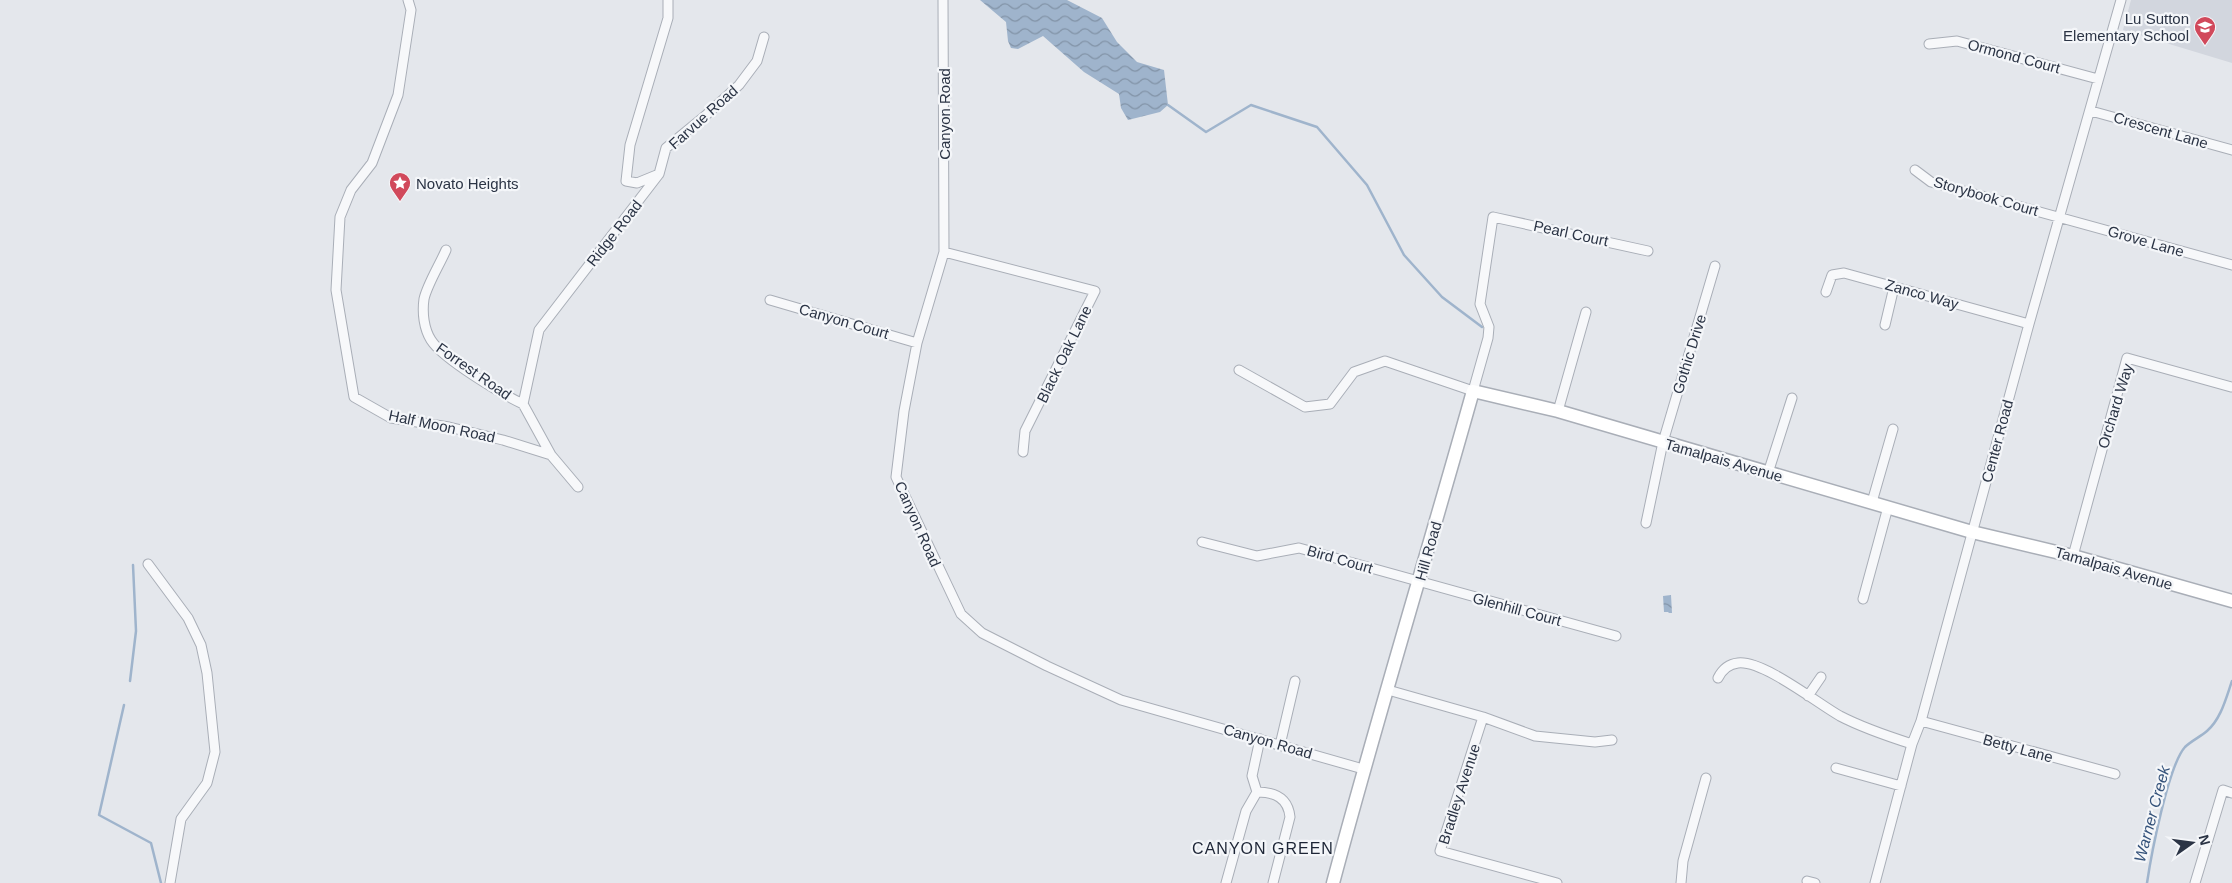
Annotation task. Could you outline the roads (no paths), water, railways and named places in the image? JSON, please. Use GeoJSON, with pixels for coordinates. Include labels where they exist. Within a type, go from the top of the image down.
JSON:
{"type":"FeatureCollection","features":[{"type":"Feature","properties":{"kind":"street","name":"Half Moon Road"},"geometry":{"type":"LineString","coordinates":[[408,0],[412,10],[398,95],[372,163],[351,190],[340,217],[336,290],[354,397],[391,418],[458,429],[503,440],[551,455]]}},
{"type":"Feature","properties":{"kind":"street","name":"Ridge Road"},"geometry":{"type":"LineString","coordinates":[[659,174],[637,183],[626,181],[630,145],[668,18],[668,0]]}},
{"type":"Feature","properties":{"kind":"street","name":"Canyon Road"},"geometry":{"type":"LineString","coordinates":[[943,0],[944,252],[917,343],[904,411],[896,477],[961,614],[982,633],[1046,666],[1121,700],[1363,769]]}},
{"type":"Feature","properties":{"kind":"street","name":"Center Road"},"geometry":{"type":"LineString","coordinates":[[1875,883],[2029,324],[2121,0]]}},
{"type":"Feature","properties":{"kind":"street","name":"Farvue Road"},"geometry":{"type":"LineString","coordinates":[[659,174],[666,148],[739,85],[757,61],[764,37]]}},
{"type":"Feature","properties":{"kind":"street","name":"Ormond Court"},"geometry":{"type":"LineString","coordinates":[[1929,44],[1958,41],[2098,79]]}},
{"type":"Feature","properties":{"kind":"street","name":"Crescent Lane"},"geometry":{"type":"LineString","coordinates":[[2091,110],[2232,150]]}},
{"type":"Feature","properties":{"kind":"street","name":"Storybook Court"},"geometry":{"type":"LineString","coordinates":[[1915,170],[1931,182],[2059,217]]}},
{"type":"Feature","properties":{"kind":"street","name":"Ridge Road"},"geometry":{"type":"LineString","coordinates":[[523,404],[539,330],[659,174]]}},
{"type":"Feature","properties":{"kind":"street","name":"Pearl Court"},"geometry":{"type":"LineString","coordinates":[[1493,217],[1648,251]]}},
{"type":"Feature","properties":{"kind":"street","name":"Hill Road"},"geometry":{"type":"LineString","coordinates":[[1333,883],[1363,769],[1388,690],[1488,338],[1489,327],[1480,304],[1493,217]]}},
{"type":"Feature","properties":{"kind":"street","name":"Grove Lane"},"geometry":{"type":"LineString","coordinates":[[2059,217],[2232,266]]}},
{"type":"Feature","properties":{"kind":"street","name":"Forrest Road"},"geometry":{"type":"LineString","coordinates":[[446,250],[424,299],[424,326],[432,342],[484,382],[523,404]]}},
{"type":"Feature","properties":{"kind":"street","name":"Black Oak Lane"},"geometry":{"type":"LineString","coordinates":[[944,252],[1095,290],[1025,431],[1023,452]]}},
{"type":"Feature","properties":{"kind":"street","name":"Gothic Drive"},"geometry":{"type":"LineString","coordinates":[[1646,523],[1663,442],[1715,266]]}},
{"type":"Feature","properties":{"kind":"street","name":"Zanco Way"},"geometry":{"type":"LineString","coordinates":[[1826,292],[1832,275],[1844,273],[2029,324]]}},
{"type":"Feature","properties":{"kind":"street"},"geometry":{"type":"LineString","coordinates":[[1885,325],[1894,287]]}},
{"type":"Feature","properties":{"kind":"street","name":"Canyon Court"},"geometry":{"type":"LineString","coordinates":[[770,300],[917,343]]}},
{"type":"Feature","properties":{"kind":"street"},"geometry":{"type":"LineString","coordinates":[[1558,411],[1586,312]]}},
{"type":"Feature","properties":{"kind":"street","name":"Orchard Way"},"geometry":{"type":"LineString","coordinates":[[2073,556],[2127,358],[2231,387]]}},
{"type":"Feature","properties":{"kind":"street","name":"Tamalpais Avenue"},"geometry":{"type":"LineString","coordinates":[[1239,370],[1305,407],[1330,404],[1354,372],[1384,361],[1473,391],[1558,411],[1972,532],[2073,556],[2232,601]]}},
{"type":"Feature","properties":{"kind":"street"},"geometry":{"type":"LineString","coordinates":[[1768,473],[1792,398]]}},
{"type":"Feature","properties":{"kind":"street"},"geometry":{"type":"LineString","coordinates":[[523,404],[551,455],[578,487]]}},
{"type":"Feature","properties":{"kind":"street"},"geometry":{"type":"LineString","coordinates":[[1872,502],[1893,429]]}},
{"type":"Feature","properties":{"kind":"street"},"geometry":{"type":"LineString","coordinates":[[1863,599],[1888,507]]}},
{"type":"Feature","properties":{"kind":"street","name":"Bird Court"},"geometry":{"type":"LineString","coordinates":[[1202,542],[1256,556],[1299,548],[1419,582]]}},
{"type":"Feature","properties":{"kind":"street"},"geometry":{"type":"LineString","coordinates":[[148,564],[188,618],[201,646],[208,673],[215,752],[207,784],[181,819],[170,883]]}},
{"type":"Feature","properties":{"kind":"street","name":"Glenhill Court"},"geometry":{"type":"LineString","coordinates":[[1419,582],[1616,636]]}},
{"type":"Feature","properties":{"kind":"street"},"geometry":{"type":"LineString","coordinates":[[1718,678],[1724,668],[1738,663],[1759,667],[1839,715],[1870,731],[1912,744]]}},
{"type":"Feature","properties":{"kind":"street"},"geometry":{"type":"LineString","coordinates":[[1808,696],[1821,677]]}},
{"type":"Feature","properties":{"kind":"street"},"geometry":{"type":"LineString","coordinates":[[1280,745],[1295,681]]}},
{"type":"Feature","properties":{"kind":"street"},"geometry":{"type":"LineString","coordinates":[[1388,690],[1484,717],[1535,736],[1595,742],[1612,740]]}},
{"type":"Feature","properties":{"kind":"street","name":"Bradley Avenue"},"geometry":{"type":"LineString","coordinates":[[1484,717],[1440,851],[1557,883]]}},
{"type":"Feature","properties":{"kind":"street","name":"Betty Lane"},"geometry":{"type":"LineString","coordinates":[[1921,721],[2115,774]]}},
{"type":"Feature","properties":{"kind":"street"},"geometry":{"type":"LineString","coordinates":[[1226,883],[1246,811],[1257,792],[1252,776],[1260,739]]}},
{"type":"Feature","properties":{"kind":"street"},"geometry":{"type":"LineString","coordinates":[[1836,768],[1901,786]]}},
{"type":"Feature","properties":{"kind":"street"},"geometry":{"type":"LineString","coordinates":[[1681,883],[1684,861],[1706,778]]}},
{"type":"Feature","properties":{"kind":"street"},"geometry":{"type":"LineString","coordinates":[[2194,883],[2223,790],[2232,793]]}},
{"type":"Feature","properties":{"kind":"street"},"geometry":{"type":"LineString","coordinates":[[1257,792],[1265,792],[1282,798],[1289,807],[1290,817],[1273,883]]}},
{"type":"Feature","properties":{"kind":"water"},"geometry":{"type":"Polygon","coordinates":[[[980,0],[1067,0],[1102,18],[1117,42],[1137,62],[1164,70],[1168,105],[1160,112],[1128,120],[1121,108],[1119,94],[1084,72],[1043,36],[1018,49],[1011,48],[1008,41],[1006,22],[980,0]]]}},
{"type":"Feature","properties":{"kind":"water"},"geometry":{"type":"Polygon","coordinates":[[[1671,595],[1672,613],[1664,612],[1663,596],[1671,595]]]}},
{"type":"Feature","properties":{"kind":"waterway"},"geometry":{"type":"LineString","coordinates":[[1168,105],[1206,132],[1251,105],[1317,127],[1367,185],[1404,255],[1442,297],[1482,327]]}},
{"type":"Feature","properties":{"kind":"waterway"},"geometry":{"type":"LineString","coordinates":[[130,681],[136,631],[133,565]]}},
{"type":"Feature","properties":{"kind":"waterway","name":"Warner Creek"},"geometry":{"type":"LineString","coordinates":[[2147,883],[2161,812],[2172,772],[2185,747],[2207,731],[2216,721],[2232,681]]}},
{"type":"Feature","properties":{"kind":"waterway"},"geometry":{"type":"LineString","coordinates":[[124,705],[99,815],[151,843],[161,883]]}},
{"type":"Feature","properties":{"kind":"place","name":"Lu Sutton Elementary School"},"geometry":{"type":"Point","coordinates":[2205,46]}},
{"type":"Feature","properties":{"kind":"place","name":"Novato Heights"},"geometry":{"type":"Point","coordinates":[400,202]}},
{"type":"Feature","properties":{"kind":"district","name":"CANYON GREEN"},"geometry":{"type":"Point","coordinates":[1263,848]}}]}
